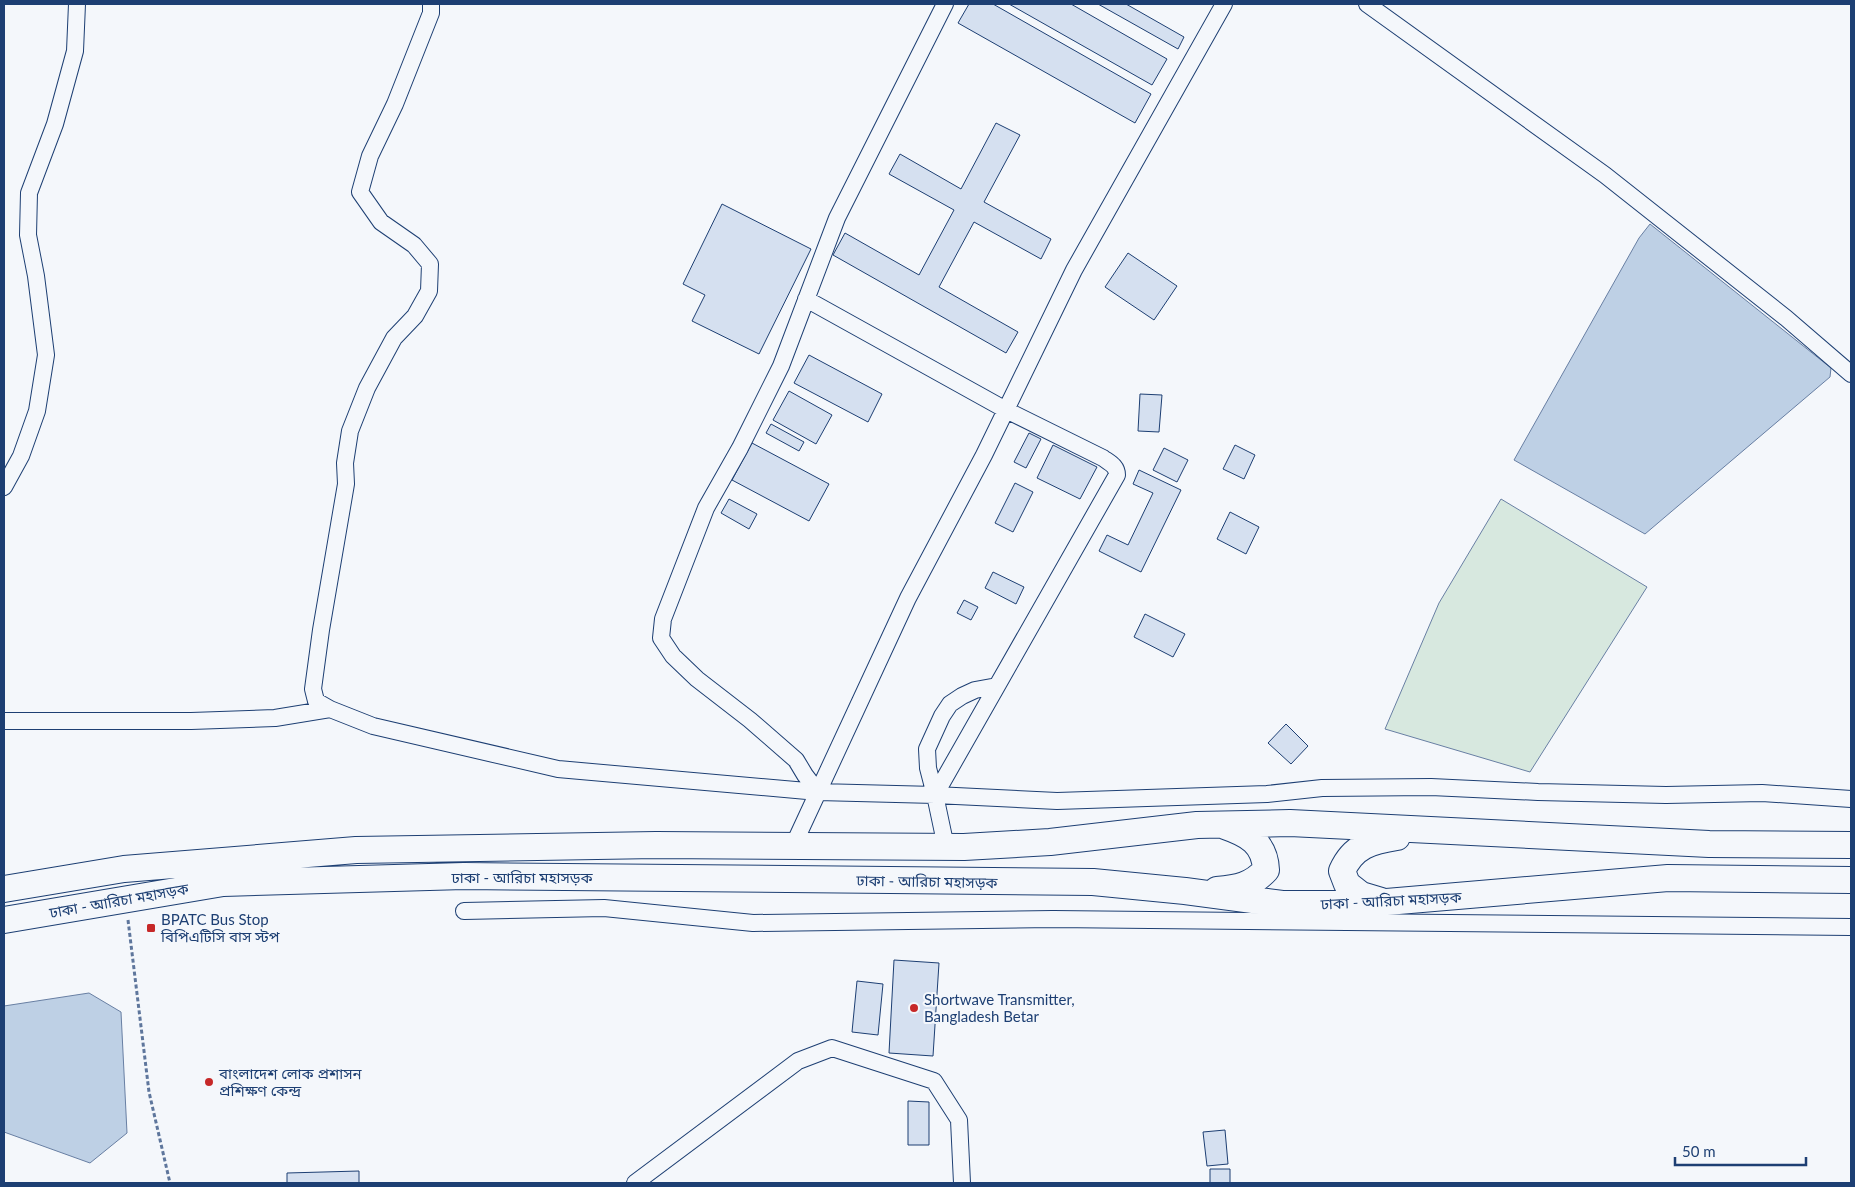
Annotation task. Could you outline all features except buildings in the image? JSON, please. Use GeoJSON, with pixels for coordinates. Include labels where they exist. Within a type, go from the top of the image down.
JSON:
{"type":"FeatureCollection","features":[{"type":"Feature","properties":{"kind":"highway","name":"ঢাকা - আরিচা মহাসড়ক"},"geometry":{"type":"LineString","coordinates":[[4,889],[124,869],[356,850],[646,845],[946,847],[1050,842],[1197,825],[1222,824],[1290,823],[1709,844],[1851,845]]}},
{"type":"Feature","properties":{"kind":"highway"},"geometry":{"type":"LineString","coordinates":[[1186,891],[1218,890],[1244,886],[1257,879],[1266,870],[1266,859],[1259,846],[1244,833],[1222,824]]}},
{"type":"Feature","properties":{"kind":"highway"},"geometry":{"type":"LineString","coordinates":[[1384,902],[1361,895],[1347,884],[1342,872],[1347,860],[1360,847],[1383,839],[1438,831]]}},
{"type":"Feature","properties":{"kind":"highway","name":"ঢাকা - আরিচা মহাসড়ক"},"geometry":{"type":"LineString","coordinates":[[4,920],[224,883],[464,876],[1093,882],[1186,891],[1282,904],[1363,904],[1668,878],[1851,880]]}},
{"type":"Feature","properties":{"kind":"street"},"geometry":{"type":"LineString","coordinates":[[4,487],[22,456],[39,402],[46,355],[36,276],[28,235],[29,193],[55,124],[75,51],[77,4]]}},
{"type":"Feature","properties":{"kind":"street"},"geometry":{"type":"LineString","coordinates":[[431,4],[431,13],[395,104],[370,156],[360,192],[381,222],[414,245],[430,264],[429,291],[415,316],[394,338],[367,388],[350,431],[345,463],[346,484],[321,630],[314,689],[316,701],[330,709],[373,726],[558,769],[818,792],[1057,801],[1267,794],[1322,788],[1431,787],[1666,796],[1762,793],[1851,798]]}},
{"type":"Feature","properties":{"kind":"street"},"geometry":{"type":"LineString","coordinates":[[818,792],[796,760],[750,720],[697,679],[673,656],[661,638],[663,619],[706,508],[740,448],[781,366],[837,218],[945,4]]}},
{"type":"Feature","properties":{"kind":"street"},"geometry":{"type":"LineString","coordinates":[[793,846],[908,598],[1006,410],[1074,270],[1224,4]]}},
{"type":"Feature","properties":{"kind":"street"},"geometry":{"type":"LineString","coordinates":[[1367,4],[1605,175],[1786,318],[1851,374]]}},
{"type":"Feature","properties":{"kind":"street"},"geometry":{"type":"LineString","coordinates":[[806,299],[1006,410],[1102,458],[1113,465],[1117,471],[1117,475],[935,795]]}},
{"type":"Feature","properties":{"kind":"street"},"geometry":{"type":"LineString","coordinates":[[946,847],[928,768],[927,749],[942,716],[950,704],[976,690],[997,686]]}},
{"type":"Feature","properties":{"kind":"street"},"geometry":{"type":"LineString","coordinates":[[4,721],[191,721],[275,718],[330,709]]}},
{"type":"Feature","properties":{"kind":"street"},"geometry":{"type":"LineString","coordinates":[[464,911],[604,908],[753,923],[1053,919],[1851,927]]}},
{"type":"Feature","properties":{"kind":"street"},"geometry":{"type":"LineString","coordinates":[[635,1183],[798,1061],[832,1048],[934,1081],[959,1120],[962,1183]]}},
{"type":"Feature","properties":{"kind":"path"},"geometry":{"type":"LineString","coordinates":[[126,899],[149,1092],[170,1183]]}},
{"type":"Feature","properties":{"kind":"shaded area"},"geometry":{"type":"Polygon","coordinates":[[[1501,499],[1647,587],[1530,772],[1385,729],[1439,603],[1501,499]]]}},
{"type":"Feature","properties":{"kind":"water"},"geometry":{"type":"Polygon","coordinates":[[[1650,224],[1831,368],[1830,377],[1645,534],[1514,460],[1639,238],[1650,224]]]}},
{"type":"Feature","properties":{"kind":"water"},"geometry":{"type":"Polygon","coordinates":[[[89,993],[121,1012],[127,1133],[90,1163],[4,1132],[4,1006],[89,993]]]}},
{"type":"Feature","properties":{"kind":"place","name":"BPATC Bus Stop বিপিএটিসি বাস স্টপ"},"geometry":{"type":"Point","coordinates":[151,928]}},
{"type":"Feature","properties":{"kind":"place","name":"Shortwave Transmitter, Bangladesh Betar"},"geometry":{"type":"Point","coordinates":[914,1008]}},
{"type":"Feature","properties":{"kind":"place","name":"বাংলাদেশ লোক প্রশাসন প্রশিক্ষণ কেন্দ্র"},"geometry":{"type":"Point","coordinates":[209,1082]}}]}
